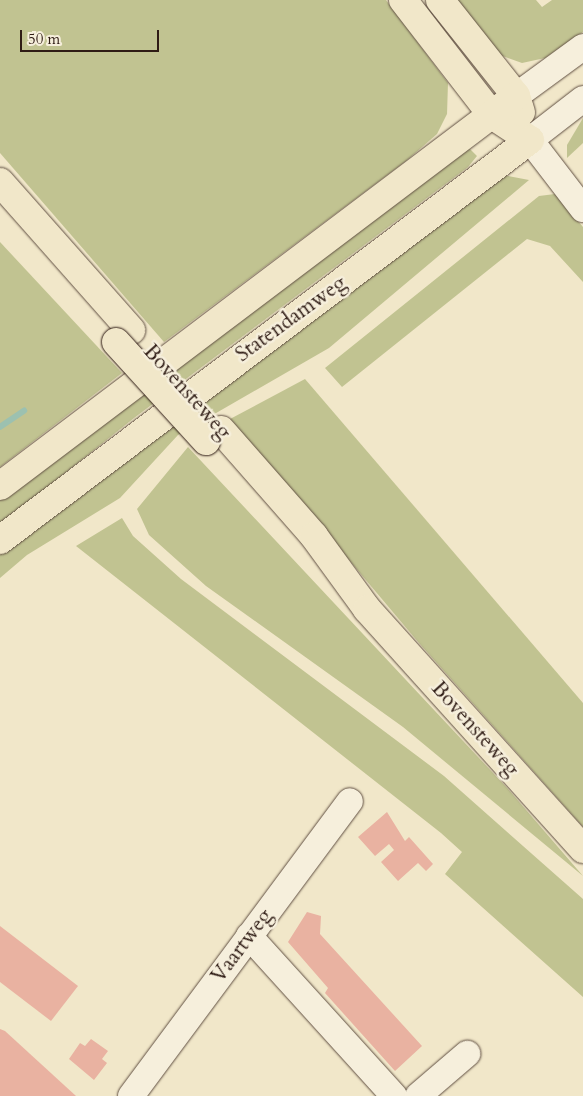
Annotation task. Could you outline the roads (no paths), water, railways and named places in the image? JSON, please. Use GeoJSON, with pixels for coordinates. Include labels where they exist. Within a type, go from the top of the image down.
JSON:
{"type":"FeatureCollection","features":[{"type":"Feature","properties":{"kind":"main road"},"geometry":{"type":"LineString","coordinates":[[403,0],[492,115],[530,140]]}},
{"type":"Feature","properties":{"kind":"main road"},"geometry":{"type":"LineString","coordinates":[[440,0],[516,96],[530,140]]}},
{"type":"Feature","properties":{"kind":"main road","name":"Statendamweg"},"geometry":{"type":"LineString","coordinates":[[0,486],[516,96]]}},
{"type":"Feature","properties":{"kind":"main road","name":"Statendamweg"},"geometry":{"type":"LineString","coordinates":[[0,540],[530,140]]}},
{"type":"Feature","properties":{"kind":"main road","name":"Bovensteweg"},"geometry":{"type":"LineString","coordinates":[[0,182],[124,336]]}},
{"type":"Feature","properties":{"kind":"main road","name":"Bovensteweg"},"geometry":{"type":"LineString","coordinates":[[0,209],[124,336],[213,436],[310,558],[367,609],[583,849]]}},
{"type":"Feature","properties":{"kind":"street","name":"Statendamweg"},"geometry":{"type":"LineString","coordinates":[[516,96],[583,47]]}},
{"type":"Feature","properties":{"kind":"street","name":"Statendamweg"},"geometry":{"type":"LineString","coordinates":[[530,140],[583,99]]}},
{"type":"Feature","properties":{"kind":"street"},"geometry":{"type":"LineString","coordinates":[[530,140],[583,209]]}},
{"type":"Feature","properties":{"kind":"street","name":"Vaartweg"},"geometry":{"type":"LineString","coordinates":[[135,1094],[350,800]]}},
{"type":"Feature","properties":{"kind":"street"},"geometry":{"type":"LineString","coordinates":[[249,936],[394,1096]]}},
{"type":"Feature","properties":{"kind":"street"},"geometry":{"type":"LineString","coordinates":[[418,1096],[467,1054]]}},
{"type":"Feature","properties":{"kind":"waterway"},"geometry":{"type":"LineString","coordinates":[[0,427],[24,411]]}}]}
